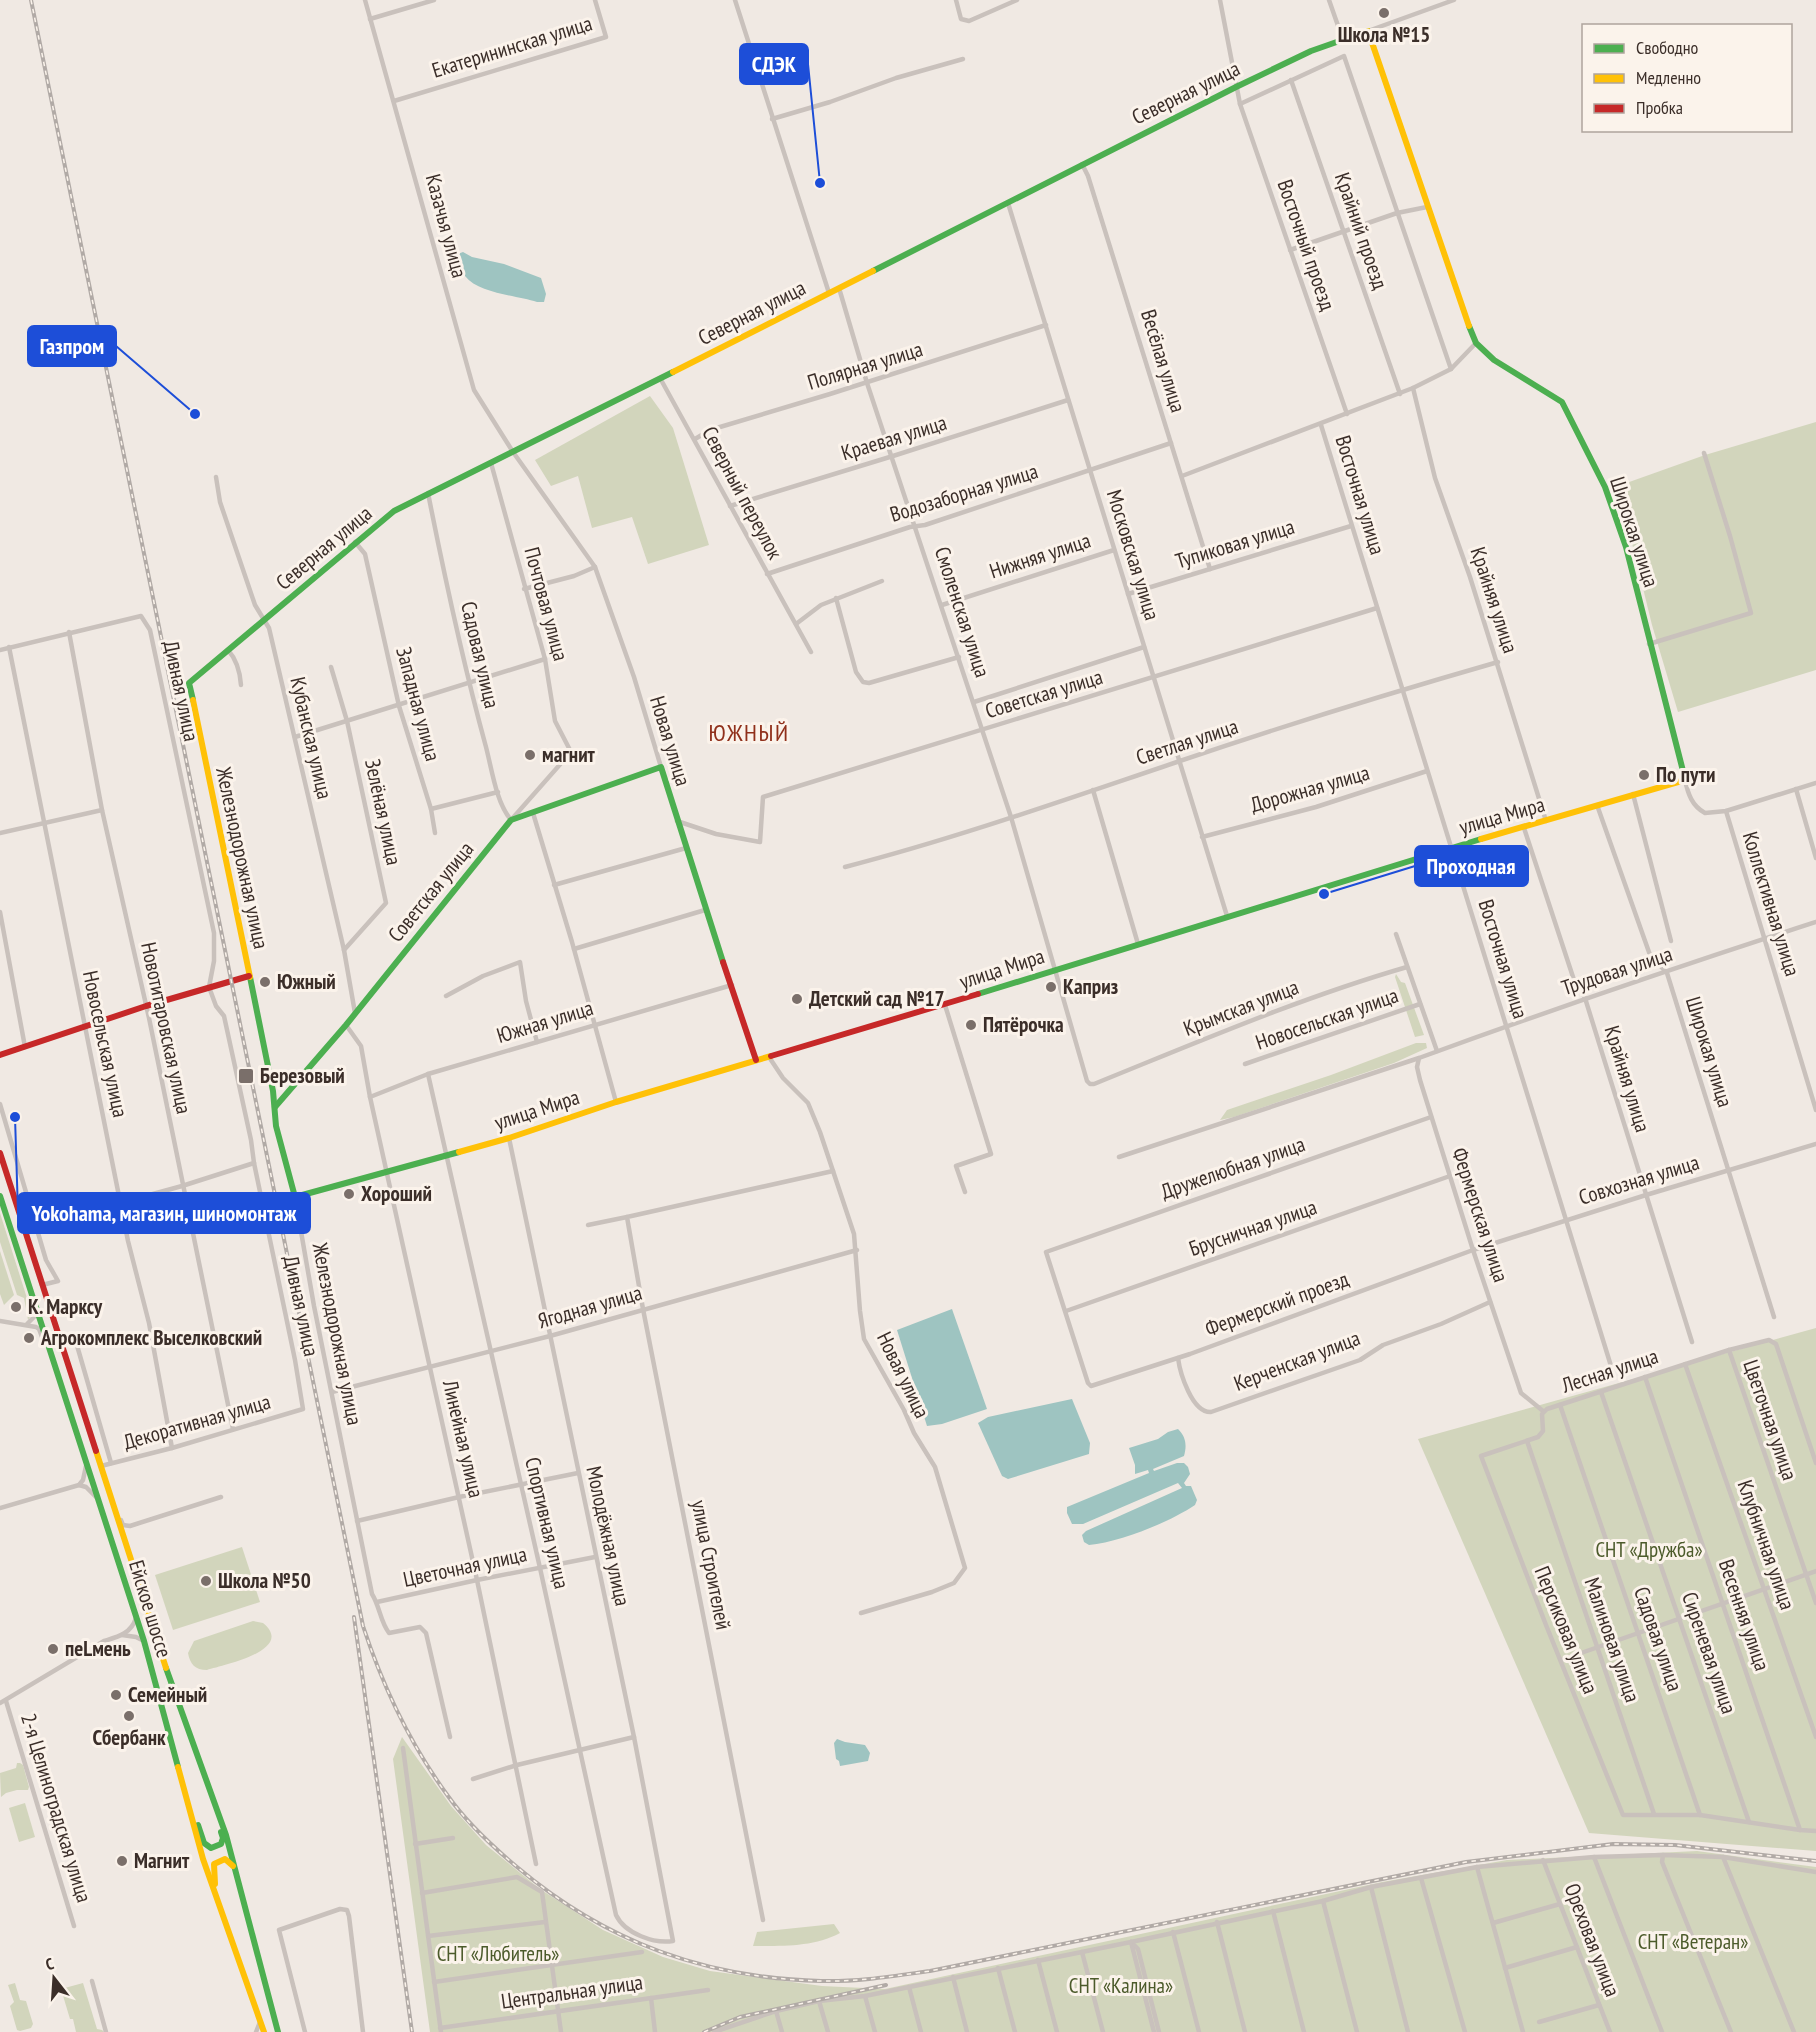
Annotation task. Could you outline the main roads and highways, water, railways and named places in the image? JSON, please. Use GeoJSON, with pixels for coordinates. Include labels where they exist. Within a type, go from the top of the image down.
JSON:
{"type":"FeatureCollection","features":[{"type":"Feature","properties":{"kind":"water"},"geometry":{"type":"Polygon","coordinates":[[[463,252],[472,257],[504,264],[541,278],[546,294],[544,302],[479,287],[463,274],[452,256],[463,252]]]}},
{"type":"Feature","properties":{"kind":"water"},"geometry":{"type":"Polygon","coordinates":[[[952,1309],[987,1409],[942,1424],[927,1426],[897,1330],[952,1309]]]}},
{"type":"Feature","properties":{"kind":"water"},"geometry":{"type":"Polygon","coordinates":[[[1072,1399],[1090,1443],[1089,1454],[1008,1479],[1002,1476],[978,1423],[988,1417],[1072,1399]]]}},
{"type":"Feature","properties":{"kind":"water"},"geometry":{"type":"Polygon","coordinates":[[[1178,1429],[1185,1441],[1184,1456],[1153,1469],[1154,1471],[1177,1463],[1184,1463],[1190,1474],[1184,1483],[1186,1486],[1191,1486],[1197,1500],[1195,1505],[1144,1531],[1129,1536],[1089,1545],[1084,1542],[1082,1535],[1086,1531],[1182,1488],[1178,1483],[1083,1524],[1072,1524],[1067,1513],[1067,1507],[1149,1473],[1148,1470],[1135,1474],[1135,1465],[1129,1448],[1158,1439],[1178,1429]]]}},
{"type":"Feature","properties":{"kind":"water"},"geometry":{"type":"Polygon","coordinates":[[[837,1739],[865,1745],[870,1753],[868,1761],[840,1766],[836,1759],[834,1743],[837,1739]]]}},
{"type":"Feature","properties":{"kind":"railway"},"geometry":{"type":"LineString","coordinates":[[31,0],[363,1626],[379,1671],[410,1735],[434,1776],[472,1825],[508,1859],[551,1893],[586,1916],[622,1935],[659,1951],[697,1963],[778,1978],[821,1981],[862,1980],[930,1971],[1466,1862],[1613,1844],[1675,1845],[1816,1861]]}},
{"type":"Feature","properties":{"kind":"railway"},"geometry":{"type":"LineString","coordinates":[[354,1617],[412,2032]]}},
{"type":"Feature","properties":{"kind":"railway"},"geometry":{"type":"LineString","coordinates":[[704,2032],[740,2017],[886,1985]]}},
{"type":"Feature","properties":{"kind":"place","name":"Школа №15"},"geometry":{"type":"Point","coordinates":[1384,13]}},
{"type":"Feature","properties":{"kind":"place","name":"СДЭК"},"geometry":{"type":"Point","coordinates":[820,183]}},
{"type":"Feature","properties":{"kind":"place","name":"Газпром"},"geometry":{"type":"Point","coordinates":[195,414]}},
{"type":"Feature","properties":{"kind":"place","name":"магнит"},"geometry":{"type":"Point","coordinates":[530,755]}},
{"type":"Feature","properties":{"kind":"place","name":"По пути"},"geometry":{"type":"Point","coordinates":[1644,775]}},
{"type":"Feature","properties":{"kind":"place","name":"Проходная"},"geometry":{"type":"Point","coordinates":[1324,894]}},
{"type":"Feature","properties":{"kind":"place","name":"Южный"},"geometry":{"type":"Point","coordinates":[265,982]}},
{"type":"Feature","properties":{"kind":"place","name":"Каприз"},"geometry":{"type":"Point","coordinates":[1051,987]}},
{"type":"Feature","properties":{"kind":"place","name":"Детский сад №17"},"geometry":{"type":"Point","coordinates":[797,999]}},
{"type":"Feature","properties":{"kind":"place","name":"Пятёрочка"},"geometry":{"type":"Point","coordinates":[971,1025]}},
{"type":"Feature","properties":{"kind":"place","name":"Березовый"},"geometry":{"type":"Point","coordinates":[246,1076]}},
{"type":"Feature","properties":{"kind":"place","name":"Yokohama, магазин, шиномонтаж"},"geometry":{"type":"Point","coordinates":[15,1117]}},
{"type":"Feature","properties":{"kind":"place","name":"Хороший"},"geometry":{"type":"Point","coordinates":[349,1194]}},
{"type":"Feature","properties":{"kind":"place","name":"К. Марксу"},"geometry":{"type":"Point","coordinates":[16,1307]}},
{"type":"Feature","properties":{"kind":"place","name":"Агрокомплекс Выселковский"},"geometry":{"type":"Point","coordinates":[29,1338]}},
{"type":"Feature","properties":{"kind":"place","name":"Школа №50"},"geometry":{"type":"Point","coordinates":[206,1581]}},
{"type":"Feature","properties":{"kind":"place","name":"пеLмень"},"geometry":{"type":"Point","coordinates":[53,1649]}},
{"type":"Feature","properties":{"kind":"place","name":"Семейный"},"geometry":{"type":"Point","coordinates":[116,1695]}},
{"type":"Feature","properties":{"kind":"place","name":"Сбербанк"},"geometry":{"type":"Point","coordinates":[129,1716]}},
{"type":"Feature","properties":{"kind":"place","name":"Магнит"},"geometry":{"type":"Point","coordinates":[122,1861]}},
{"type":"Feature","properties":{"kind":"district","name":"ЮЖНЫЙ"},"geometry":{"type":"Point","coordinates":[749,733]}},
{"type":"Feature","properties":{"kind":"park label","name":"СНТ «Дружба»"},"geometry":{"type":"Point","coordinates":[1649,1550]}},
{"type":"Feature","properties":{"kind":"park label","name":"СНТ «Ветеран»"},"geometry":{"type":"Point","coordinates":[1693,1942]}},
{"type":"Feature","properties":{"kind":"park label","name":"СНТ «Любитель»"},"geometry":{"type":"Point","coordinates":[498,1954]}},
{"type":"Feature","properties":{"kind":"park label","name":"СНТ «Калина»"},"geometry":{"type":"Point","coordinates":[1121,1986]}}]}
